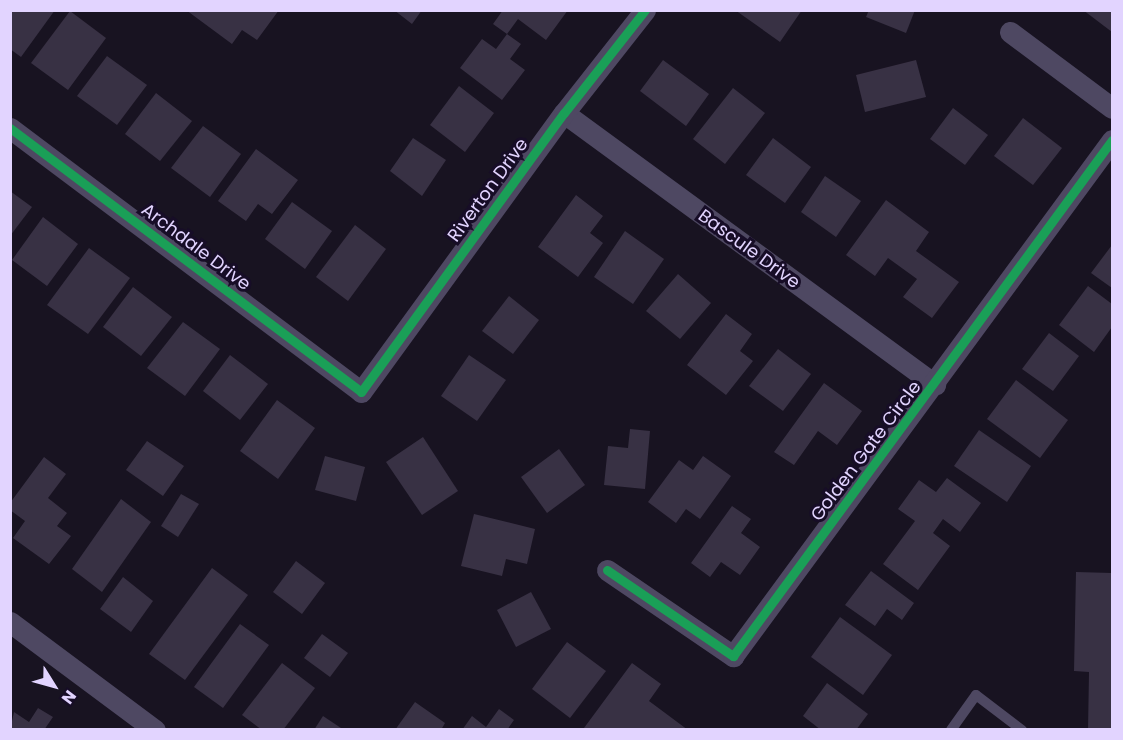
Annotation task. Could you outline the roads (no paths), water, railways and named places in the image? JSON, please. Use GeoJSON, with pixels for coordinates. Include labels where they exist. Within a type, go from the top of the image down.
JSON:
{"type":"FeatureCollection","features":[{"type":"Feature","properties":{"kind":"street","name":"Riverton Drive"},"geometry":{"type":"LineString","coordinates":[[361,392],[564,113],[645,10]]}},
{"type":"Feature","properties":{"kind":"street"},"geometry":{"type":"LineString","coordinates":[[1010,32],[1113,108]]}},
{"type":"Feature","properties":{"kind":"street","name":"Bascule Drive"},"geometry":{"type":"LineString","coordinates":[[564,113],[935,385]]}},
{"type":"Feature","properties":{"kind":"street","name":"Archdale Drive"},"geometry":{"type":"LineString","coordinates":[[10,128],[361,392]]}},
{"type":"Feature","properties":{"kind":"street","name":"Golden Gate Circle"},"geometry":{"type":"LineString","coordinates":[[607,570],[733,656],[935,385],[1113,140]]}},
{"type":"Feature","properties":{"kind":"street"},"geometry":{"type":"LineString","coordinates":[[10,622],[155,729]]}},
{"type":"Feature","properties":{"kind":"lane"},"geometry":{"type":"LineString","coordinates":[[951,729],[976,695],[1023,729]]}}]}
